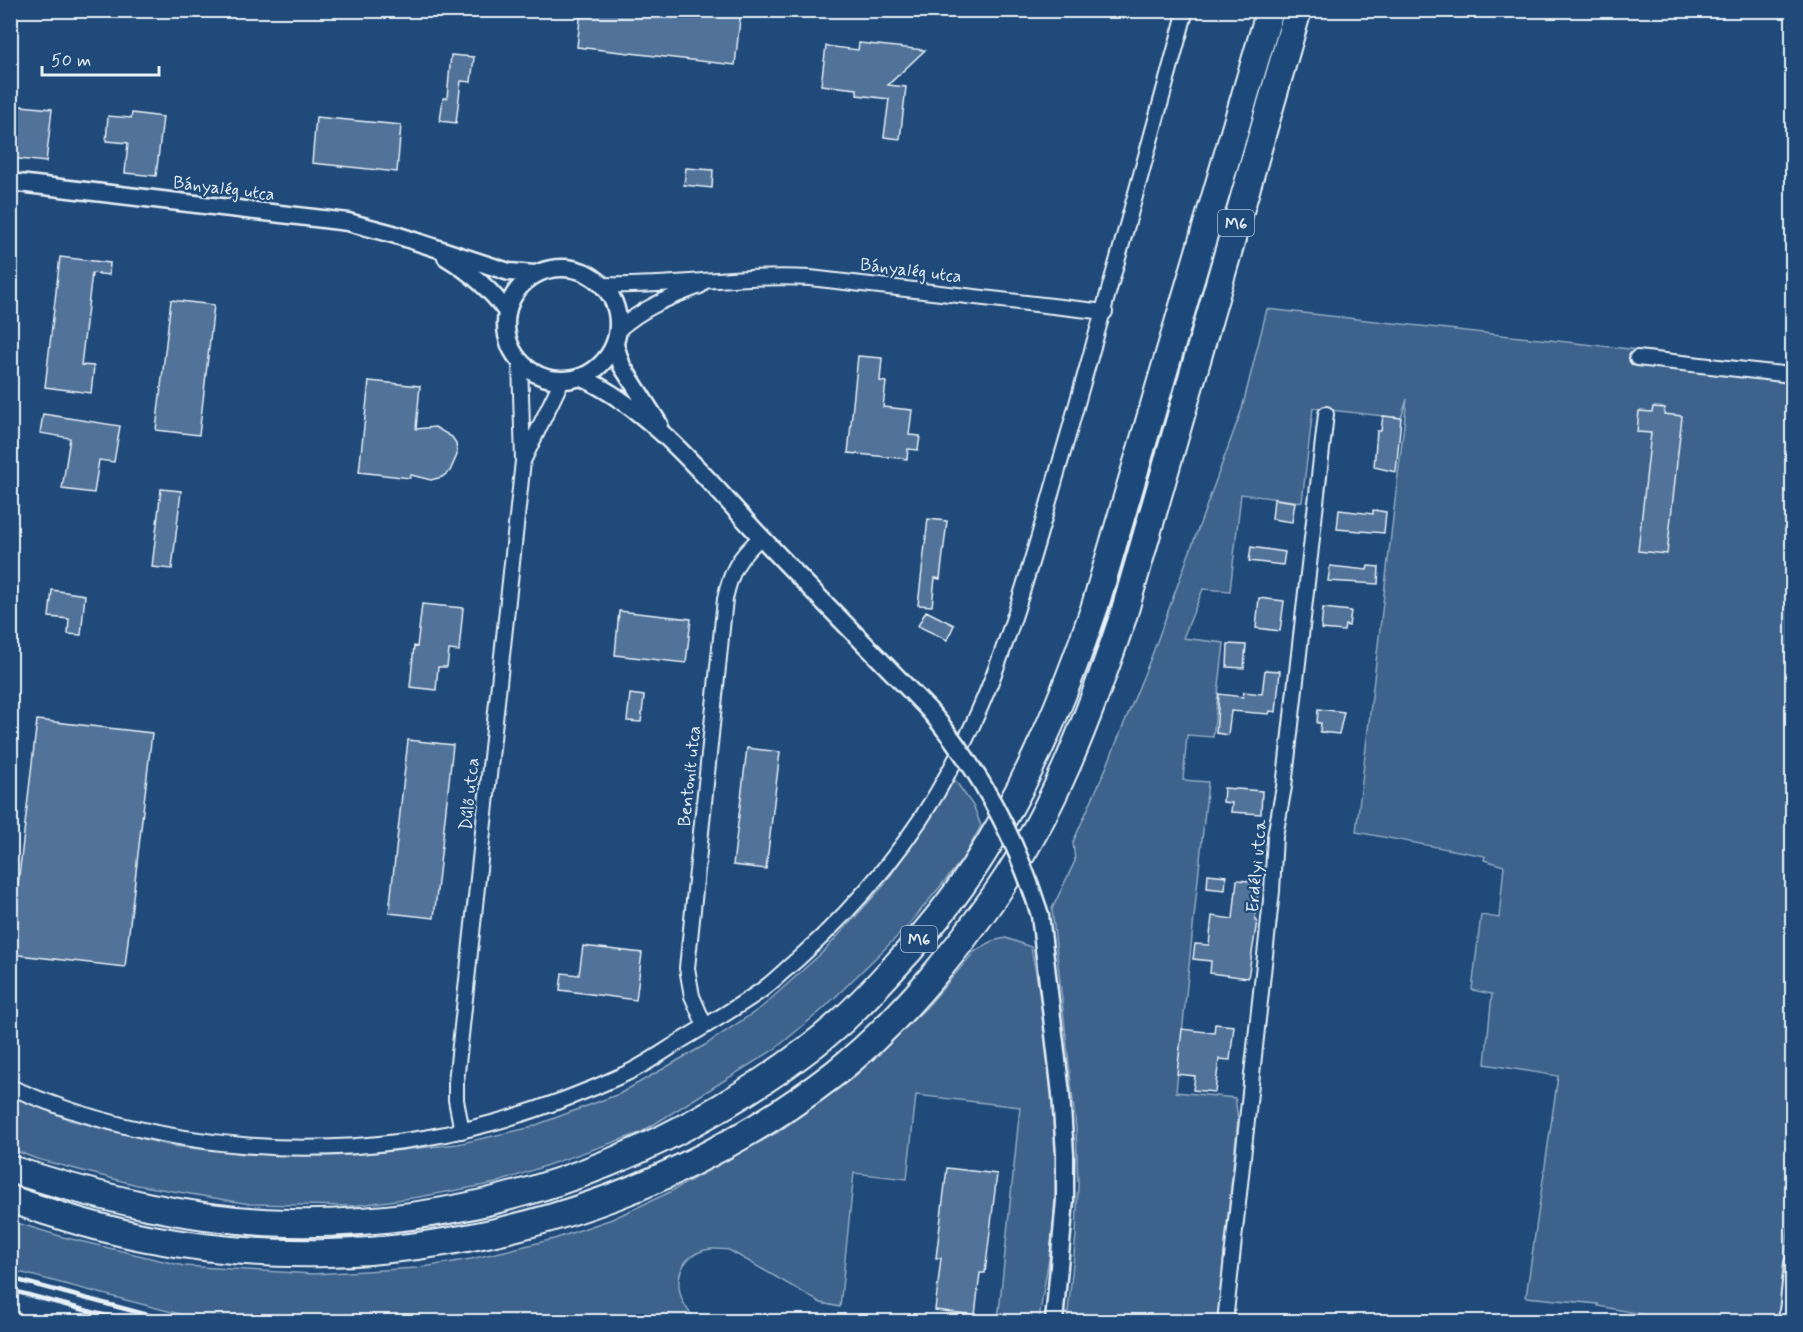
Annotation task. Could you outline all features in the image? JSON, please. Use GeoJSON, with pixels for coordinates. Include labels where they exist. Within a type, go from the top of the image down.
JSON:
{"type":"FeatureCollection","features":[{"type":"Feature","properties":{"kind":"highway","name":"M6"},"geometry":{"type":"LineString","coordinates":[[10,1169],[109,1198],[201,1216],[288,1223],[389,1220],[440,1213],[486,1204],[564,1180],[620,1159],[663,1139],[772,1076],[840,1022],[882,981],[930,927],[972,870],[1023,783],[1072,675],[1095,606],[1270,10]]}},
{"type":"Feature","properties":{"kind":"highway","name":"M6"},"geometry":{"type":"LineString","coordinates":[[10,1199],[147,1238],[207,1247],[293,1254],[343,1253],[448,1241],[504,1230],[588,1206],[680,1170],[762,1124],[835,1073],[865,1046],[932,976],[997,892],[1041,819],[1075,749],[1123,617],[1298,10]]}},
{"type":"Feature","properties":{"kind":"street"},"geometry":{"type":"LineString","coordinates":[[10,1088],[81,1114],[161,1134],[251,1145],[317,1147],[391,1143],[462,1131],[541,1109],[630,1072],[765,988],[818,940],[852,907],[902,845],[951,769],[980,709],[1007,638],[1105,312],[1186,10]]}},
{"type":"Feature","properties":{"kind":"street","name":"Bányalég utca"},"geometry":{"type":"LineString","coordinates":[[10,182],[348,222],[393,234],[509,272],[535,274],[549,269],[578,270],[603,285],[663,284],[777,276],[1105,312]]}},
{"type":"Feature","properties":{"kind":"street","name":"Bányalég utca"},"geometry":{"type":"LineString","coordinates":[[430,247],[476,279],[498,299],[507,312]]}},
{"type":"Feature","properties":{"kind":"street"},"geometry":{"type":"LineString","coordinates":[[520,361],[507,336],[507,312],[522,284],[535,274]]}},
{"type":"Feature","properties":{"kind":"street","name":"Bányalég utca"},"geometry":{"type":"LineString","coordinates":[[520,361],[539,375],[562,380],[581,377],[601,364],[616,337],[634,315],[654,303],[713,281]]}},
{"type":"Feature","properties":{"kind":"street"},"geometry":{"type":"LineString","coordinates":[[603,285],[612,298],[617,313],[616,337],[622,366],[670,440]]}},
{"type":"Feature","properties":{"kind":"street"},"geometry":{"type":"LineString","coordinates":[[1637,358],[1792,375]]}},
{"type":"Feature","properties":{"kind":"street","name":"Dűlő utca"},"geometry":{"type":"LineString","coordinates":[[462,1131],[456,1100],[456,1082],[523,461],[520,361]]}},
{"type":"Feature","properties":{"kind":"street"},"geometry":{"type":"LineString","coordinates":[[581,377],[604,387],[670,440],[928,708],[952,736],[990,794],[1023,864],[1040,915],[1061,1094],[1065,1154],[1065,1200],[1054,1322]]}},
{"type":"Feature","properties":{"kind":"street","name":"Dűlő utca"},"geometry":{"type":"LineString","coordinates":[[523,461],[562,380]]}},
{"type":"Feature","properties":{"kind":"street","name":"Erdélyi utca"},"geometry":{"type":"LineString","coordinates":[[1225,1322],[1271,902],[1275,836],[1284,787],[1326,414]]}},
{"type":"Feature","properties":{"kind":"street","name":"Bentonit utca"},"geometry":{"type":"LineString","coordinates":[[705,1026],[692,996],[687,968],[725,599],[737,562],[761,537]]}},
{"type":"Feature","properties":{"kind":"street"},"geometry":{"type":"LineString","coordinates":[[1786,1322],[1792,1263]]}},
{"type":"Feature","properties":{"kind":"shaded area"},"geometry":{"type":"Polygon","coordinates":[[[1267,309],[1792,367],[1792,1196],[1778,1321],[1678,1321],[1598,1306],[1598,1304],[1526,1297],[1558,1076],[1485,1064],[1492,994],[1472,990],[1481,915],[1499,918],[1504,866],[1484,860],[1485,856],[1356,832],[1407,399],[1401,418],[1313,408],[1302,502],[1241,494],[1230,591],[1203,589],[1183,638],[1224,643],[1213,737],[1187,735],[1183,780],[1208,782],[1176,1092],[1235,1098],[1238,1119],[1217,1321],[1067,1321],[1076,1235],[1078,1183],[1076,1129],[1052,909],[1075,861],[1073,842],[1152,655],[1242,409],[1267,309]]]}},
{"type":"Feature","properties":{"kind":"shaded area"},"geometry":{"type":"Polygon","coordinates":[[[954,779],[974,807],[981,826],[962,860],[907,927],[823,1009],[775,1049],[640,1133],[496,1183],[352,1206],[250,1204],[137,1185],[37,1159],[11,1149],[10,1095],[70,1120],[172,1146],[245,1154],[351,1155],[458,1144],[528,1128],[619,1094],[705,1045],[762,1007],[825,950],[885,884],[954,779]]]}},
{"type":"Feature","properties":{"kind":"shaded area"},"geometry":{"type":"Polygon","coordinates":[[[1006,938],[1031,947],[1043,1013],[1054,1116],[1054,1217],[1039,1321],[998,1321],[1020,1107],[916,1095],[907,1179],[854,1173],[840,1307],[821,1303],[729,1250],[717,1249],[697,1253],[682,1268],[679,1278],[679,1288],[686,1307],[701,1322],[206,1321],[11,1270],[11,1221],[63,1237],[184,1266],[313,1274],[417,1268],[471,1259],[554,1239],[612,1219],[666,1194],[778,1132],[854,1077],[927,1007],[974,952],[992,941],[1006,938]]]}},
{"type":"Feature","properties":{"kind":"building"},"geometry":{"type":"Polygon","coordinates":[[[581,10],[741,10],[735,65],[577,47],[581,10]]]}},
{"type":"Feature","properties":{"kind":"building"},"geometry":{"type":"Polygon","coordinates":[[[859,43],[925,50],[888,85],[906,87],[900,139],[884,137],[889,99],[857,95],[857,89],[821,85],[826,46],[858,50],[859,43]]]}},
{"type":"Feature","properties":{"kind":"building"},"geometry":{"type":"Polygon","coordinates":[[[451,55],[474,57],[471,82],[461,81],[456,123],[440,121],[443,98],[447,98],[451,55]]]}},
{"type":"Feature","properties":{"kind":"building"},"geometry":{"type":"Polygon","coordinates":[[[10,105],[52,109],[46,162],[10,158],[10,105]]]}},
{"type":"Feature","properties":{"kind":"building"},"geometry":{"type":"Polygon","coordinates":[[[132,113],[163,117],[156,176],[125,173],[128,143],[106,141],[108,116],[131,118],[132,113]]]}},
{"type":"Feature","properties":{"kind":"building"},"geometry":{"type":"Polygon","coordinates":[[[316,117],[401,125],[397,172],[312,163],[316,117]]]}},
{"type":"Feature","properties":{"kind":"building"},"geometry":{"type":"Polygon","coordinates":[[[686,168],[713,170],[712,188],[684,185],[686,168]]]}},
{"type":"Feature","properties":{"kind":"building"},"geometry":{"type":"Polygon","coordinates":[[[60,257],[110,263],[109,275],[92,273],[81,365],[94,366],[91,393],[45,387],[60,257]]]}},
{"type":"Feature","properties":{"kind":"building"},"geometry":{"type":"Polygon","coordinates":[[[171,300],[214,305],[199,435],[156,430],[171,300]]]}},
{"type":"Feature","properties":{"kind":"building"},"geometry":{"type":"Polygon","coordinates":[[[858,356],[882,358],[880,381],[886,382],[883,407],[912,410],[909,435],[920,436],[918,450],[908,449],[907,459],[848,453],[858,356]]]}},
{"type":"Feature","properties":{"kind":"building"},"geometry":{"type":"Polygon","coordinates":[[[369,381],[420,386],[416,429],[435,427],[452,437],[456,443],[457,455],[450,471],[442,477],[431,480],[411,475],[410,478],[359,472],[369,381]]]}},
{"type":"Feature","properties":{"kind":"building"},"geometry":{"type":"Polygon","coordinates":[[[1653,407],[1665,408],[1664,414],[1682,416],[1667,554],[1638,551],[1651,433],[1637,432],[1639,411],[1652,412],[1653,407]]]}},
{"type":"Feature","properties":{"kind":"building"},"geometry":{"type":"Polygon","coordinates":[[[43,414],[120,426],[114,462],[99,460],[94,493],[62,489],[70,438],[40,433],[43,414]]]}},
{"type":"Feature","properties":{"kind":"building"},"geometry":{"type":"Polygon","coordinates":[[[1383,416],[1401,418],[1396,472],[1374,467],[1377,431],[1381,431],[1383,416]]]}},
{"type":"Feature","properties":{"kind":"building"},"geometry":{"type":"Polygon","coordinates":[[[161,489],[181,491],[172,569],[152,567],[161,489]]]}},
{"type":"Feature","properties":{"kind":"building"},"geometry":{"type":"Polygon","coordinates":[[[1274,499],[1295,502],[1292,522],[1272,519],[1274,499]]]}},
{"type":"Feature","properties":{"kind":"building"},"geometry":{"type":"Polygon","coordinates":[[[1339,510],[1373,514],[1373,510],[1386,512],[1384,533],[1337,529],[1339,510]]]}},
{"type":"Feature","properties":{"kind":"building"},"geometry":{"type":"Polygon","coordinates":[[[928,519],[947,521],[940,579],[935,578],[932,606],[918,605],[928,519]]]}},
{"type":"Feature","properties":{"kind":"building"},"geometry":{"type":"Polygon","coordinates":[[[1251,547],[1285,552],[1283,565],[1249,561],[1251,547]]]}},
{"type":"Feature","properties":{"kind":"building"},"geometry":{"type":"Polygon","coordinates":[[[1330,566],[1367,570],[1368,566],[1379,567],[1378,584],[1328,581],[1330,566]]]}},
{"type":"Feature","properties":{"kind":"building"},"geometry":{"type":"Polygon","coordinates":[[[52,590],[85,595],[81,635],[68,634],[69,619],[49,617],[52,590]]]}},
{"type":"Feature","properties":{"kind":"building"},"geometry":{"type":"Polygon","coordinates":[[[1259,598],[1284,601],[1280,631],[1256,628],[1259,598]]]}},
{"type":"Feature","properties":{"kind":"building"},"geometry":{"type":"Polygon","coordinates":[[[422,604],[463,608],[459,651],[449,650],[447,667],[438,667],[436,690],[410,687],[414,646],[417,647],[422,604]]]}},
{"type":"Feature","properties":{"kind":"building"},"geometry":{"type":"Polygon","coordinates":[[[1323,608],[1351,611],[1349,626],[1345,625],[1344,631],[1321,629],[1323,608]]]}},
{"type":"Feature","properties":{"kind":"building"},"geometry":{"type":"Polygon","coordinates":[[[619,611],[691,619],[686,663],[615,655],[619,611]]]}},
{"type":"Feature","properties":{"kind":"building"},"geometry":{"type":"Polygon","coordinates":[[[926,611],[954,625],[947,640],[918,626],[926,611]]]}},
{"type":"Feature","properties":{"kind":"building"},"geometry":{"type":"Polygon","coordinates":[[[1228,644],[1246,645],[1244,668],[1227,667],[1228,644]]]}},
{"type":"Feature","properties":{"kind":"building"},"geometry":{"type":"Polygon","coordinates":[[[1265,670],[1280,671],[1276,712],[1270,711],[1269,714],[1231,711],[1228,735],[1216,733],[1219,694],[1243,697],[1244,692],[1262,694],[1265,670]]]}},
{"type":"Feature","properties":{"kind":"building"},"geometry":{"type":"Polygon","coordinates":[[[630,694],[644,696],[641,722],[627,721],[630,694]]]}},
{"type":"Feature","properties":{"kind":"building"},"geometry":{"type":"Polygon","coordinates":[[[1318,709],[1344,712],[1339,734],[1320,732],[1321,723],[1317,723],[1318,709]]]}},
{"type":"Feature","properties":{"kind":"building"},"geometry":{"type":"Polygon","coordinates":[[[37,720],[152,733],[125,967],[10,954],[37,720]]]}},
{"type":"Feature","properties":{"kind":"building"},"geometry":{"type":"Polygon","coordinates":[[[408,740],[453,745],[434,918],[389,913],[408,740]]]}},
{"type":"Feature","properties":{"kind":"building"},"geometry":{"type":"Polygon","coordinates":[[[747,748],[780,752],[766,869],[733,865],[747,748]]]}},
{"type":"Feature","properties":{"kind":"building"},"geometry":{"type":"Polygon","coordinates":[[[1224,788],[1262,791],[1261,814],[1231,812],[1232,803],[1223,802],[1224,788]]]}},
{"type":"Feature","properties":{"kind":"building"},"geometry":{"type":"Polygon","coordinates":[[[1208,874],[1226,876],[1225,890],[1207,888],[1208,874]]]}},
{"type":"Feature","properties":{"kind":"building"},"geometry":{"type":"Polygon","coordinates":[[[1237,880],[1259,882],[1255,921],[1257,921],[1248,978],[1210,973],[1211,961],[1193,959],[1195,944],[1209,945],[1212,916],[1233,919],[1237,880]]]}},
{"type":"Feature","properties":{"kind":"building"},"geometry":{"type":"Polygon","coordinates":[[[583,946],[642,953],[636,1000],[560,990],[562,973],[579,975],[583,946]]]}},
{"type":"Feature","properties":{"kind":"building"},"geometry":{"type":"Polygon","coordinates":[[[1215,1024],[1234,1026],[1230,1060],[1219,1059],[1215,1092],[1193,1090],[1195,1076],[1177,1074],[1182,1029],[1214,1033],[1215,1024]]]}},
{"type":"Feature","properties":{"kind":"building"},"geometry":{"type":"Polygon","coordinates":[[[947,1168],[997,1174],[985,1273],[980,1273],[975,1315],[935,1310],[941,1258],[936,1258],[947,1168]]]}},
{"type":"Feature","properties":{"kind":"railway"},"geometry":{"type":"LineString","coordinates":[[10,1278],[174,1322]]}},
{"type":"Feature","properties":{"kind":"railway"},"geometry":{"type":"LineString","coordinates":[[10,1290],[129,1322]]}}]}
